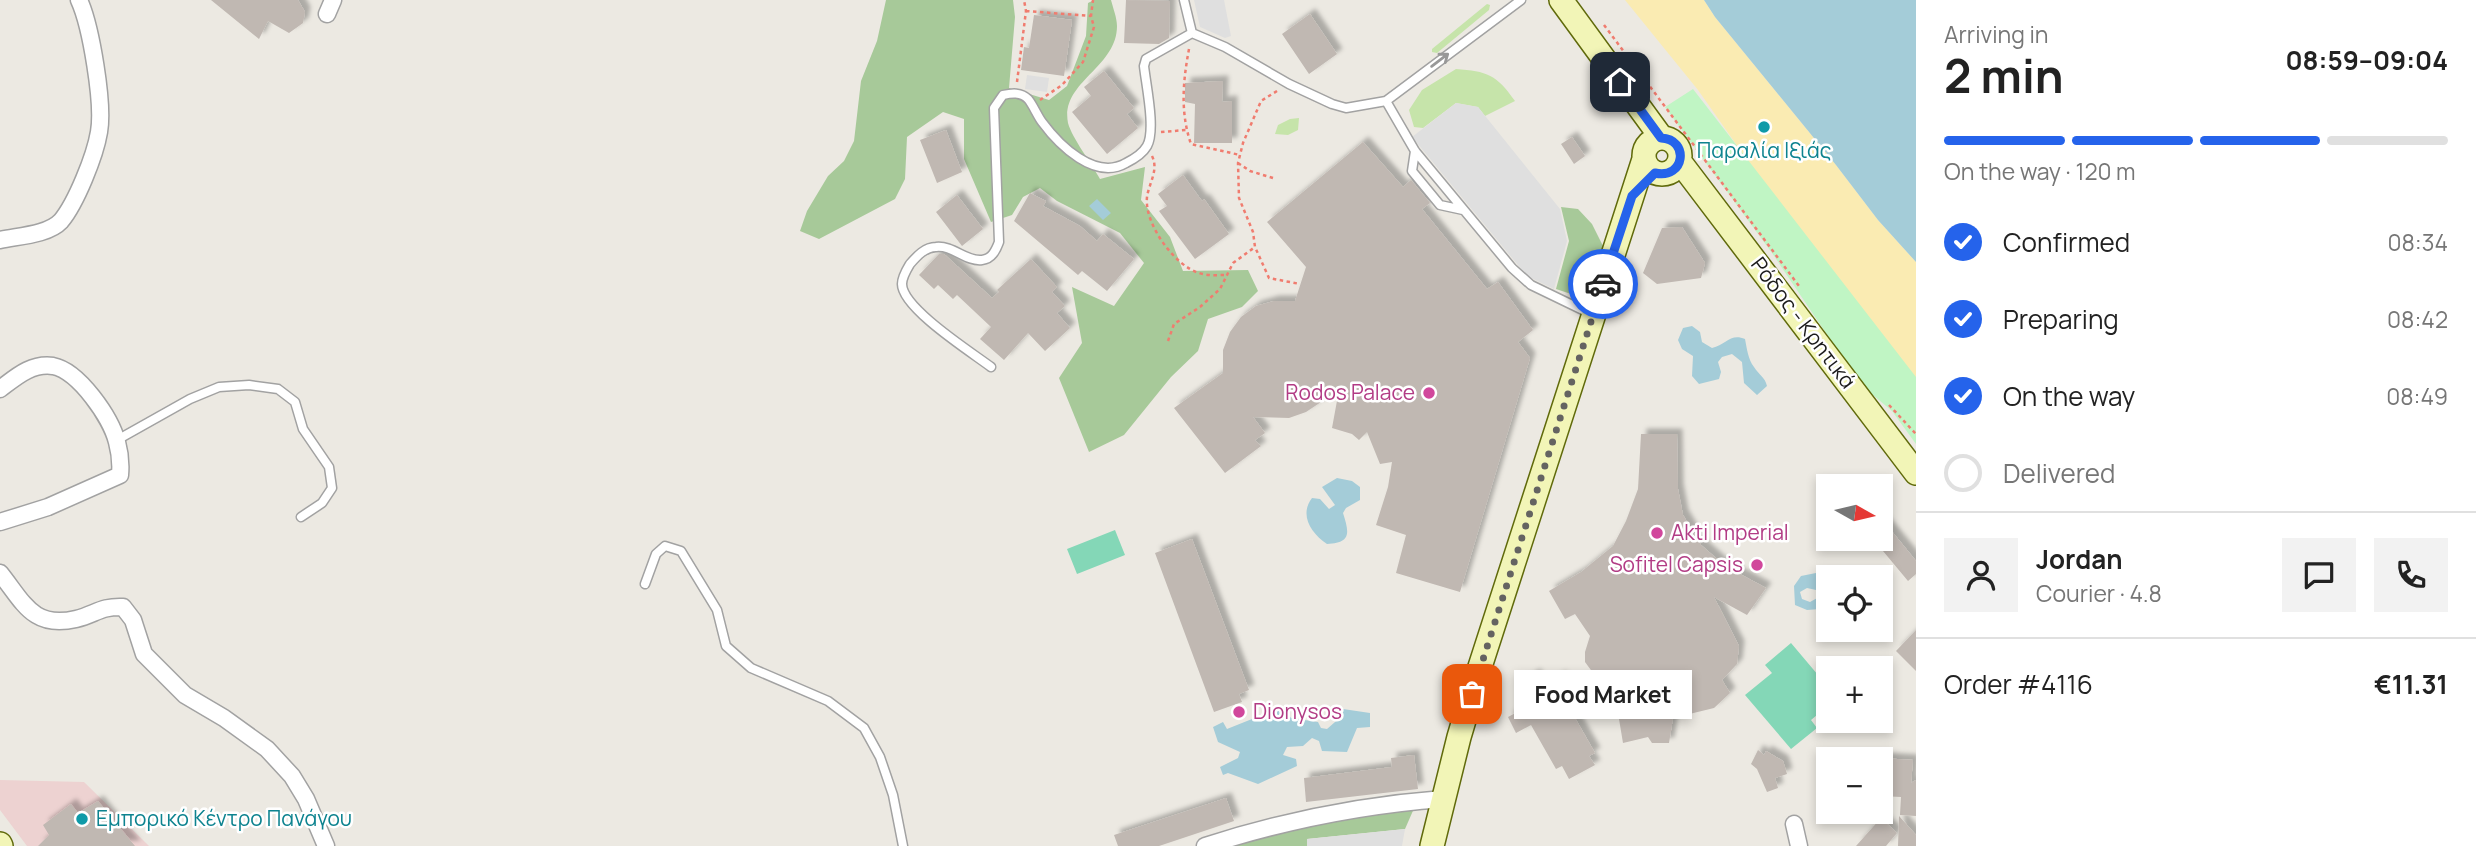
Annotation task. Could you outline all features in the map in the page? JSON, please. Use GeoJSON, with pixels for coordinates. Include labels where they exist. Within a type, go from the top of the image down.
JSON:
{"type":"FeatureCollection","features":[{"type":"Feature","properties":{"kind":"street"},"geometry":{"type":"LineString","coordinates":[[0,240],[42,232],[60,222],[91,164],[100,130],[98,90],[85,13],[79,0]]}},
{"type":"Feature","properties":{"kind":"street","name":"Ρόδος - Κρητικά"},"geometry":{"type":"LineString","coordinates":[[1561,0],[1663,155],[1916,473]]}},
{"type":"Feature","properties":{"kind":"street"},"geometry":{"type":"LineString","coordinates":[[1432,846],[1478,673],[1632,196],[1663,155]]}},
{"type":"Feature","properties":{"kind":"street"},"geometry":{"type":"LineString","coordinates":[[0,389],[26,369],[54,366],[76,378],[98,404],[117,440],[121,463],[120,475],[48,507],[0,522]]}},
{"type":"Feature","properties":{"kind":"street"},"geometry":{"type":"LineString","coordinates":[[0,573],[32,613],[46,622],[77,619],[108,606],[123,607],[134,620],[144,654],[185,695],[224,718],[267,749],[292,776],[306,799],[326,846]]}},
{"type":"Feature","properties":{"kind":"street"},"geometry":{"type":"LineString","coordinates":[[1205,846],[1274,824],[1391,803],[1443,799]]}},
{"type":"Feature","properties":{"kind":"street"},"geometry":{"type":"LineString","coordinates":[[1794,824],[1799,846]]}},
{"type":"Feature","properties":{"kind":"lane"},"geometry":{"type":"LineString","coordinates":[[1184,0],[1192,33]]}},
{"type":"Feature","properties":{"kind":"lane"},"geometry":{"type":"LineString","coordinates":[[1192,33],[1225,47],[1289,84],[1346,108],[1386,101],[1521,0]]}},
{"type":"Feature","properties":{"kind":"lane"},"geometry":{"type":"LineString","coordinates":[[991,367],[922,316],[905,293],[902,283],[907,268],[918,254],[935,246],[983,260],[993,255],[999,242],[994,108],[1003,94],[1028,94],[1032,107],[1066,149],[1091,164],[1109,168],[1122,166],[1147,146],[1150,133],[1144,66],[1146,59],[1192,33]]}},
{"type":"Feature","properties":{"kind":"lane"},"geometry":{"type":"LineString","coordinates":[[1386,101],[1415,151],[1512,268],[1531,285],[1594,316]]}},
{"type":"Feature","properties":{"kind":"lane"},"geometry":{"type":"LineString","coordinates":[[1415,151],[1412,171],[1419,180],[1440,205],[1463,210]]}},
{"type":"Feature","properties":{"kind":"lane"},"geometry":{"type":"LineString","coordinates":[[117,440],[190,399],[219,387],[249,385],[278,389],[295,402],[303,429],[328,467],[332,488],[321,503],[301,517]]}},
{"type":"Feature","properties":{"kind":"lane"},"geometry":{"type":"LineString","coordinates":[[645,584],[656,554],[665,546],[681,551],[717,610],[726,646],[751,668],[828,701],[863,728],[880,757],[893,795],[902,846]]}},
{"type":"Feature","properties":{"kind":"path"},"geometry":{"type":"LineString","coordinates":[[1017,93],[1017,70],[1026,12],[1024,0]]}},
{"type":"Feature","properties":{"kind":"path"},"geometry":{"type":"LineString","coordinates":[[1032,107],[1049,91],[1062,85],[1083,62],[1094,27],[1091,16],[1093,0]]}},
{"type":"Feature","properties":{"kind":"path"},"geometry":{"type":"LineString","coordinates":[[1026,12],[1091,16]]}},
{"type":"Feature","properties":{"kind":"path"},"geometry":{"type":"LineString","coordinates":[[1602,22],[1803,293]]}},
{"type":"Feature","properties":{"kind":"path"},"geometry":{"type":"LineString","coordinates":[[1192,33],[1184,79],[1183,104],[1186,130],[1191,144],[1240,155]]}},
{"type":"Feature","properties":{"kind":"path"},"geometry":{"type":"LineString","coordinates":[[1289,84],[1261,101],[1238,163],[1239,198],[1253,232],[1255,247],[1269,278],[1300,284]]}},
{"type":"Feature","properties":{"kind":"path"},"geometry":{"type":"LineString","coordinates":[[1150,133],[1186,130]]}},
{"type":"Feature","properties":{"kind":"path"},"geometry":{"type":"LineString","coordinates":[[1147,146],[1155,163],[1147,208],[1162,241],[1178,263],[1199,273],[1226,275]]}},
{"type":"Feature","properties":{"kind":"path"},"geometry":{"type":"LineString","coordinates":[[1238,163],[1251,171],[1273,178]]}},
{"type":"Feature","properties":{"kind":"path"},"geometry":{"type":"LineString","coordinates":[[1168,341],[1174,324],[1200,307],[1220,289],[1233,263],[1255,247]]}},
{"type":"Feature","properties":{"kind":"path"},"geometry":{"type":"LineString","coordinates":[[1888,404],[1916,434]]}},
{"type":"Feature","properties":{"kind":"shaded area"},"geometry":{"type":"Polygon","coordinates":[[[1194,0],[1224,0],[1231,36],[1225,38],[1200,27],[1194,0]]]}},
{"type":"Feature","properties":{"kind":"shaded area"},"geometry":{"type":"Polygon","coordinates":[[[1027,75],[1049,78],[1047,92],[1025,89],[1027,75]]]}},
{"type":"Feature","properties":{"kind":"shaded area"},"geometry":{"type":"Polygon","coordinates":[[[1456,103],[1478,107],[1560,209],[1567,241],[1554,289],[1527,276],[1412,137],[1456,103]]]}},
{"type":"Feature","properties":{"kind":"shaded area"},"geometry":{"type":"Polygon","coordinates":[[[0,780],[84,782],[149,846],[27,846],[0,810],[0,780]]]}},
{"type":"Feature","properties":{"kind":"shaded area"},"geometry":{"type":"Polygon","coordinates":[[[1405,829],[1402,846],[1307,846],[1307,839],[1405,829]]]}},
{"type":"Feature","properties":{"kind":"green space"},"geometry":{"type":"Polygon","coordinates":[[[886,0],[1013,0],[1015,17],[1009,88],[1049,100],[1067,86],[1086,36],[1088,3],[1094,0],[1111,0],[1117,23],[1115,41],[1072,96],[1068,123],[1074,136],[1100,179],[1145,167],[1141,200],[1170,237],[1183,271],[1248,270],[1258,291],[1242,307],[1208,319],[1198,351],[1171,377],[1124,435],[1089,452],[1059,378],[1082,343],[1072,287],[1114,306],[1144,263],[1120,233],[1057,201],[1040,188],[1023,197],[1012,215],[991,222],[964,159],[964,119],[943,112],[907,137],[905,179],[895,199],[819,239],[800,231],[807,211],[828,176],[844,161],[854,141],[861,81],[877,41],[886,0]]]}},
{"type":"Feature","properties":{"kind":"green space"},"geometry":{"type":"Polygon","coordinates":[[[1487,4],[1490,5],[1489,10],[1437,53],[1432,52],[1432,49],[1487,4]]]}},
{"type":"Feature","properties":{"kind":"green space"},"geometry":{"type":"Polygon","coordinates":[[[1456,69],[1490,76],[1503,85],[1515,101],[1485,116],[1478,107],[1456,103],[1423,128],[1414,127],[1409,110],[1422,90],[1456,69]]]}},
{"type":"Feature","properties":{"kind":"green space"},"geometry":{"type":"Polygon","coordinates":[[[1693,89],[1916,377],[1916,444],[1892,411],[1861,385],[1772,253],[1665,107],[1693,89]]]}},
{"type":"Feature","properties":{"kind":"green space"},"geometry":{"type":"Polygon","coordinates":[[[1299,118],[1298,130],[1288,135],[1275,134],[1278,125],[1299,118]]]}},
{"type":"Feature","properties":{"kind":"green space"},"geometry":{"type":"Polygon","coordinates":[[[1561,207],[1578,209],[1592,224],[1603,246],[1586,299],[1556,289],[1569,241],[1561,207]]]}},
{"type":"Feature","properties":{"kind":"green space"},"geometry":{"type":"Polygon","coordinates":[[[1115,530],[1125,555],[1077,574],[1067,549],[1115,530]]]}},
{"type":"Feature","properties":{"kind":"green space"},"geometry":{"type":"Polygon","coordinates":[[[1791,643],[1816,673],[1816,716],[1811,720],[1816,729],[1791,749],[1745,695],[1772,673],[1765,665],[1791,643]]]}},
{"type":"Feature","properties":{"kind":"green space"},"geometry":{"type":"Polygon","coordinates":[[[1419,797],[1405,829],[1307,839],[1307,846],[1221,846],[1419,797]]]}},
{"type":"Feature","properties":{"kind":"sand","name":"Παραλία Ιξιάς"},"geometry":{"type":"Polygon","coordinates":[[[1625,0],[1704,0],[1878,220],[1916,262],[1916,381],[1818,261],[1698,90],[1625,0]]]}},
{"type":"Feature","properties":{"kind":"water"},"geometry":{"type":"Polygon","coordinates":[[[1704,0],[1916,0],[1916,262],[1878,220],[1704,0]]]}},
{"type":"Feature","properties":{"kind":"water"},"geometry":{"type":"Polygon","coordinates":[[[1097,199],[1111,213],[1103,220],[1089,206],[1097,199]]]}},
{"type":"Feature","properties":{"kind":"water"},"geometry":{"type":"Polygon","coordinates":[[[1692,326],[1700,332],[1702,342],[1712,348],[1735,337],[1745,339],[1750,361],[1767,386],[1757,395],[1744,383],[1742,362],[1732,354],[1722,357],[1718,362],[1721,372],[1719,379],[1699,384],[1692,376],[1693,356],[1682,349],[1678,340],[1683,328],[1692,326]]]}},
{"type":"Feature","properties":{"kind":"water"},"geometry":{"type":"Polygon","coordinates":[[[1337,478],[1352,481],[1360,487],[1360,500],[1346,508],[1343,513],[1347,526],[1345,539],[1327,544],[1316,535],[1309,523],[1308,504],[1312,498],[1320,499],[1329,509],[1335,505],[1322,487],[1337,478]]]}},
{"type":"Feature","properties":{"kind":"water"},"geometry":{"type":"Polygon","coordinates":[[[1816,573],[1816,590],[1807,588],[1800,592],[1802,599],[1810,602],[1816,599],[1816,609],[1807,610],[1795,605],[1794,586],[1801,576],[1816,573]]]}},
{"type":"Feature","properties":{"kind":"water"},"geometry":{"type":"Polygon","coordinates":[[[1343,709],[1370,713],[1370,727],[1357,728],[1347,752],[1322,751],[1319,741],[1312,738],[1303,746],[1287,747],[1283,755],[1296,759],[1297,766],[1258,784],[1228,773],[1223,775],[1220,767],[1238,758],[1240,752],[1218,742],[1213,727],[1223,722],[1227,729],[1272,711],[1286,711],[1291,718],[1318,722],[1321,728],[1327,729],[1343,715],[1343,709]]]}},
{"type":"Feature","properties":{"kind":"building"},"geometry":{"type":"Polygon","coordinates":[[[211,0],[298,0],[305,12],[303,23],[289,33],[268,21],[259,39],[211,0]]]}},
{"type":"Feature","properties":{"kind":"building"},"geometry":{"type":"Polygon","coordinates":[[[1126,0],[1170,1],[1169,38],[1159,44],[1124,43],[1126,0]]]}},
{"type":"Feature","properties":{"kind":"building"},"geometry":{"type":"Polygon","coordinates":[[[1310,14],[1337,54],[1309,74],[1282,34],[1310,14]]]}},
{"type":"Feature","properties":{"kind":"building"},"geometry":{"type":"Polygon","coordinates":[[[1034,15],[1072,20],[1064,76],[1021,70],[1024,47],[1029,48],[1034,15]]]}},
{"type":"Feature","properties":{"kind":"building"},"geometry":{"type":"Polygon","coordinates":[[[1104,71],[1134,108],[1127,114],[1138,128],[1107,154],[1072,112],[1091,96],[1084,87],[1104,71]]]}},
{"type":"Feature","properties":{"kind":"building"},"geometry":{"type":"Polygon","coordinates":[[[1223,81],[1222,102],[1232,101],[1232,143],[1194,143],[1195,104],[1185,102],[1185,83],[1223,81]]]}},
{"type":"Feature","properties":{"kind":"building"},"geometry":{"type":"Polygon","coordinates":[[[946,130],[962,172],[937,183],[920,140],[946,130]]]}},
{"type":"Feature","properties":{"kind":"building"},"geometry":{"type":"Polygon","coordinates":[[[1572,137],[1585,156],[1574,164],[1561,144],[1572,137]]]}},
{"type":"Feature","properties":{"kind":"building","name":"Rodos Palace"},"geometry":{"type":"Polygon","coordinates":[[[1363,142],[1403,187],[1411,180],[1430,203],[1422,209],[1487,289],[1498,282],[1533,330],[1518,342],[1530,358],[1460,592],[1396,573],[1406,535],[1376,525],[1388,487],[1392,462],[1380,464],[1367,432],[1359,440],[1352,434],[1332,428],[1339,390],[1306,412],[1289,418],[1253,417],[1265,433],[1255,440],[1261,446],[1225,473],[1174,408],[1223,373],[1223,350],[1230,332],[1241,317],[1256,306],[1274,301],[1295,301],[1306,267],[1267,222],[1363,142]]]}},
{"type":"Feature","properties":{"kind":"building"},"geometry":{"type":"Polygon","coordinates":[[[1183,175],[1229,234],[1195,259],[1159,211],[1167,206],[1158,194],[1183,175]]]}},
{"type":"Feature","properties":{"kind":"building"},"geometry":{"type":"Polygon","coordinates":[[[1030,193],[1046,201],[1043,206],[1080,226],[1097,241],[1103,234],[1134,259],[1107,291],[1082,271],[1078,275],[1014,221],[1030,193]]]}},
{"type":"Feature","properties":{"kind":"building"},"geometry":{"type":"Polygon","coordinates":[[[957,195],[983,229],[962,246],[936,212],[957,195]]]}},
{"type":"Feature","properties":{"kind":"building"},"geometry":{"type":"Polygon","coordinates":[[[1682,227],[1705,263],[1701,278],[1657,284],[1643,273],[1662,228],[1682,227]]]}},
{"type":"Feature","properties":{"kind":"building"},"geometry":{"type":"Polygon","coordinates":[[[939,254],[944,254],[992,298],[999,292],[997,290],[1031,259],[1057,287],[1052,292],[1065,306],[1057,313],[1070,328],[1045,351],[1028,333],[1004,360],[980,339],[991,327],[957,295],[953,299],[938,285],[934,289],[919,275],[939,254]]]}},
{"type":"Feature","properties":{"kind":"building"},"geometry":{"type":"Polygon","coordinates":[[[1641,434],[1677,434],[1678,489],[1683,515],[1701,545],[1725,566],[1766,588],[1747,615],[1714,597],[1739,646],[1737,664],[1722,680],[1730,693],[1714,708],[1673,718],[1669,743],[1652,743],[1648,737],[1623,743],[1619,719],[1626,692],[1599,681],[1585,662],[1590,636],[1575,614],[1565,619],[1549,591],[1581,572],[1613,546],[1638,489],[1641,434]]]}},
{"type":"Feature","properties":{"kind":"building"},"geometry":{"type":"Polygon","coordinates":[[[1894,534],[1916,561],[1916,574],[1908,581],[1883,551],[1894,551],[1894,534]]]}},
{"type":"Feature","properties":{"kind":"building"},"geometry":{"type":"Polygon","coordinates":[[[1192,539],[1249,690],[1239,694],[1242,702],[1214,712],[1155,553],[1192,539]]]}},
{"type":"Feature","properties":{"kind":"building"},"geometry":{"type":"Polygon","coordinates":[[[1916,630],[1916,671],[1896,651],[1916,630]]]}},
{"type":"Feature","properties":{"kind":"building"},"geometry":{"type":"Polygon","coordinates":[[[1535,674],[1543,686],[1561,676],[1570,691],[1584,684],[1591,698],[1577,708],[1581,715],[1575,718],[1595,753],[1589,756],[1595,765],[1569,779],[1562,766],[1556,769],[1531,725],[1516,733],[1508,717],[1532,704],[1520,683],[1535,674]]]}},
{"type":"Feature","properties":{"kind":"building"},"geometry":{"type":"Polygon","coordinates":[[[1758,750],[1764,755],[1766,751],[1783,761],[1787,774],[1775,778],[1778,788],[1767,792],[1757,769],[1751,764],[1758,750]]]}},
{"type":"Feature","properties":{"kind":"building"},"geometry":{"type":"Polygon","coordinates":[[[1414,755],[1418,789],[1306,802],[1304,778],[1392,767],[1391,758],[1414,755]]]}},
{"type":"Feature","properties":{"kind":"building"},"geometry":{"type":"Polygon","coordinates":[[[1893,759],[1913,760],[1911,783],[1916,780],[1916,816],[1900,815],[1901,797],[1893,797],[1893,759]]]}},
{"type":"Feature","properties":{"kind":"building"},"geometry":{"type":"Polygon","coordinates":[[[1226,798],[1234,821],[1159,846],[1118,846],[1114,835],[1226,798]]]}},
{"type":"Feature","properties":{"kind":"building","name":"Εμπορικό Κέντρο Πανάγου"},"geometry":{"type":"Polygon","coordinates":[[[98,801],[135,846],[38,846],[49,835],[43,825],[71,804],[78,813],[98,801]]]}},
{"type":"Feature","properties":{"kind":"building"},"geometry":{"type":"Polygon","coordinates":[[[1899,816],[1916,835],[1916,846],[1898,846],[1899,816]]]}},
{"type":"Feature","properties":{"kind":"building"},"geometry":{"type":"Polygon","coordinates":[[[1876,824],[1887,824],[1897,833],[1886,846],[1856,846],[1876,824]]]}},
{"type":"Feature","properties":{"kind":"way so far"},"geometry":{"type":"LineString","coordinates":[[1472,694],[1603,284]]}},
{"type":"Feature","properties":{"kind":"place","name":"Παραλία Ιξιάς"},"geometry":{"type":"Point","coordinates":[1764,127]}},
{"type":"Feature","properties":{"kind":"place","name":"Rodos Palace"},"geometry":{"type":"Point","coordinates":[1429,393]}},
{"type":"Feature","properties":{"kind":"place","name":"Akti Imperial"},"geometry":{"type":"Point","coordinates":[1657,533]}},
{"type":"Feature","properties":{"kind":"place","name":"Sofitel Capsis"},"geometry":{"type":"Point","coordinates":[1757,565]}},
{"type":"Feature","properties":{"kind":"place","name":"Food Market"},"geometry":{"type":"Point","coordinates":[1472,694]}},
{"type":"Feature","properties":{"kind":"place","name":"Dionysos"},"geometry":{"type":"Point","coordinates":[1239,712]}},
{"type":"Feature","properties":{"kind":"place","name":"Εμπορικό Κέντρο Πανάγου"},"geometry":{"type":"Point","coordinates":[82,819]}},
{"type":"Feature","properties":{"kind":"route"},"geometry":{"type":"LineString","coordinates":[[1603,284],[1632,196],[1655,173],[1667,174],[1677,167],[1681,156],[1672,140],[1661,138],[1620,82]]}}]}
